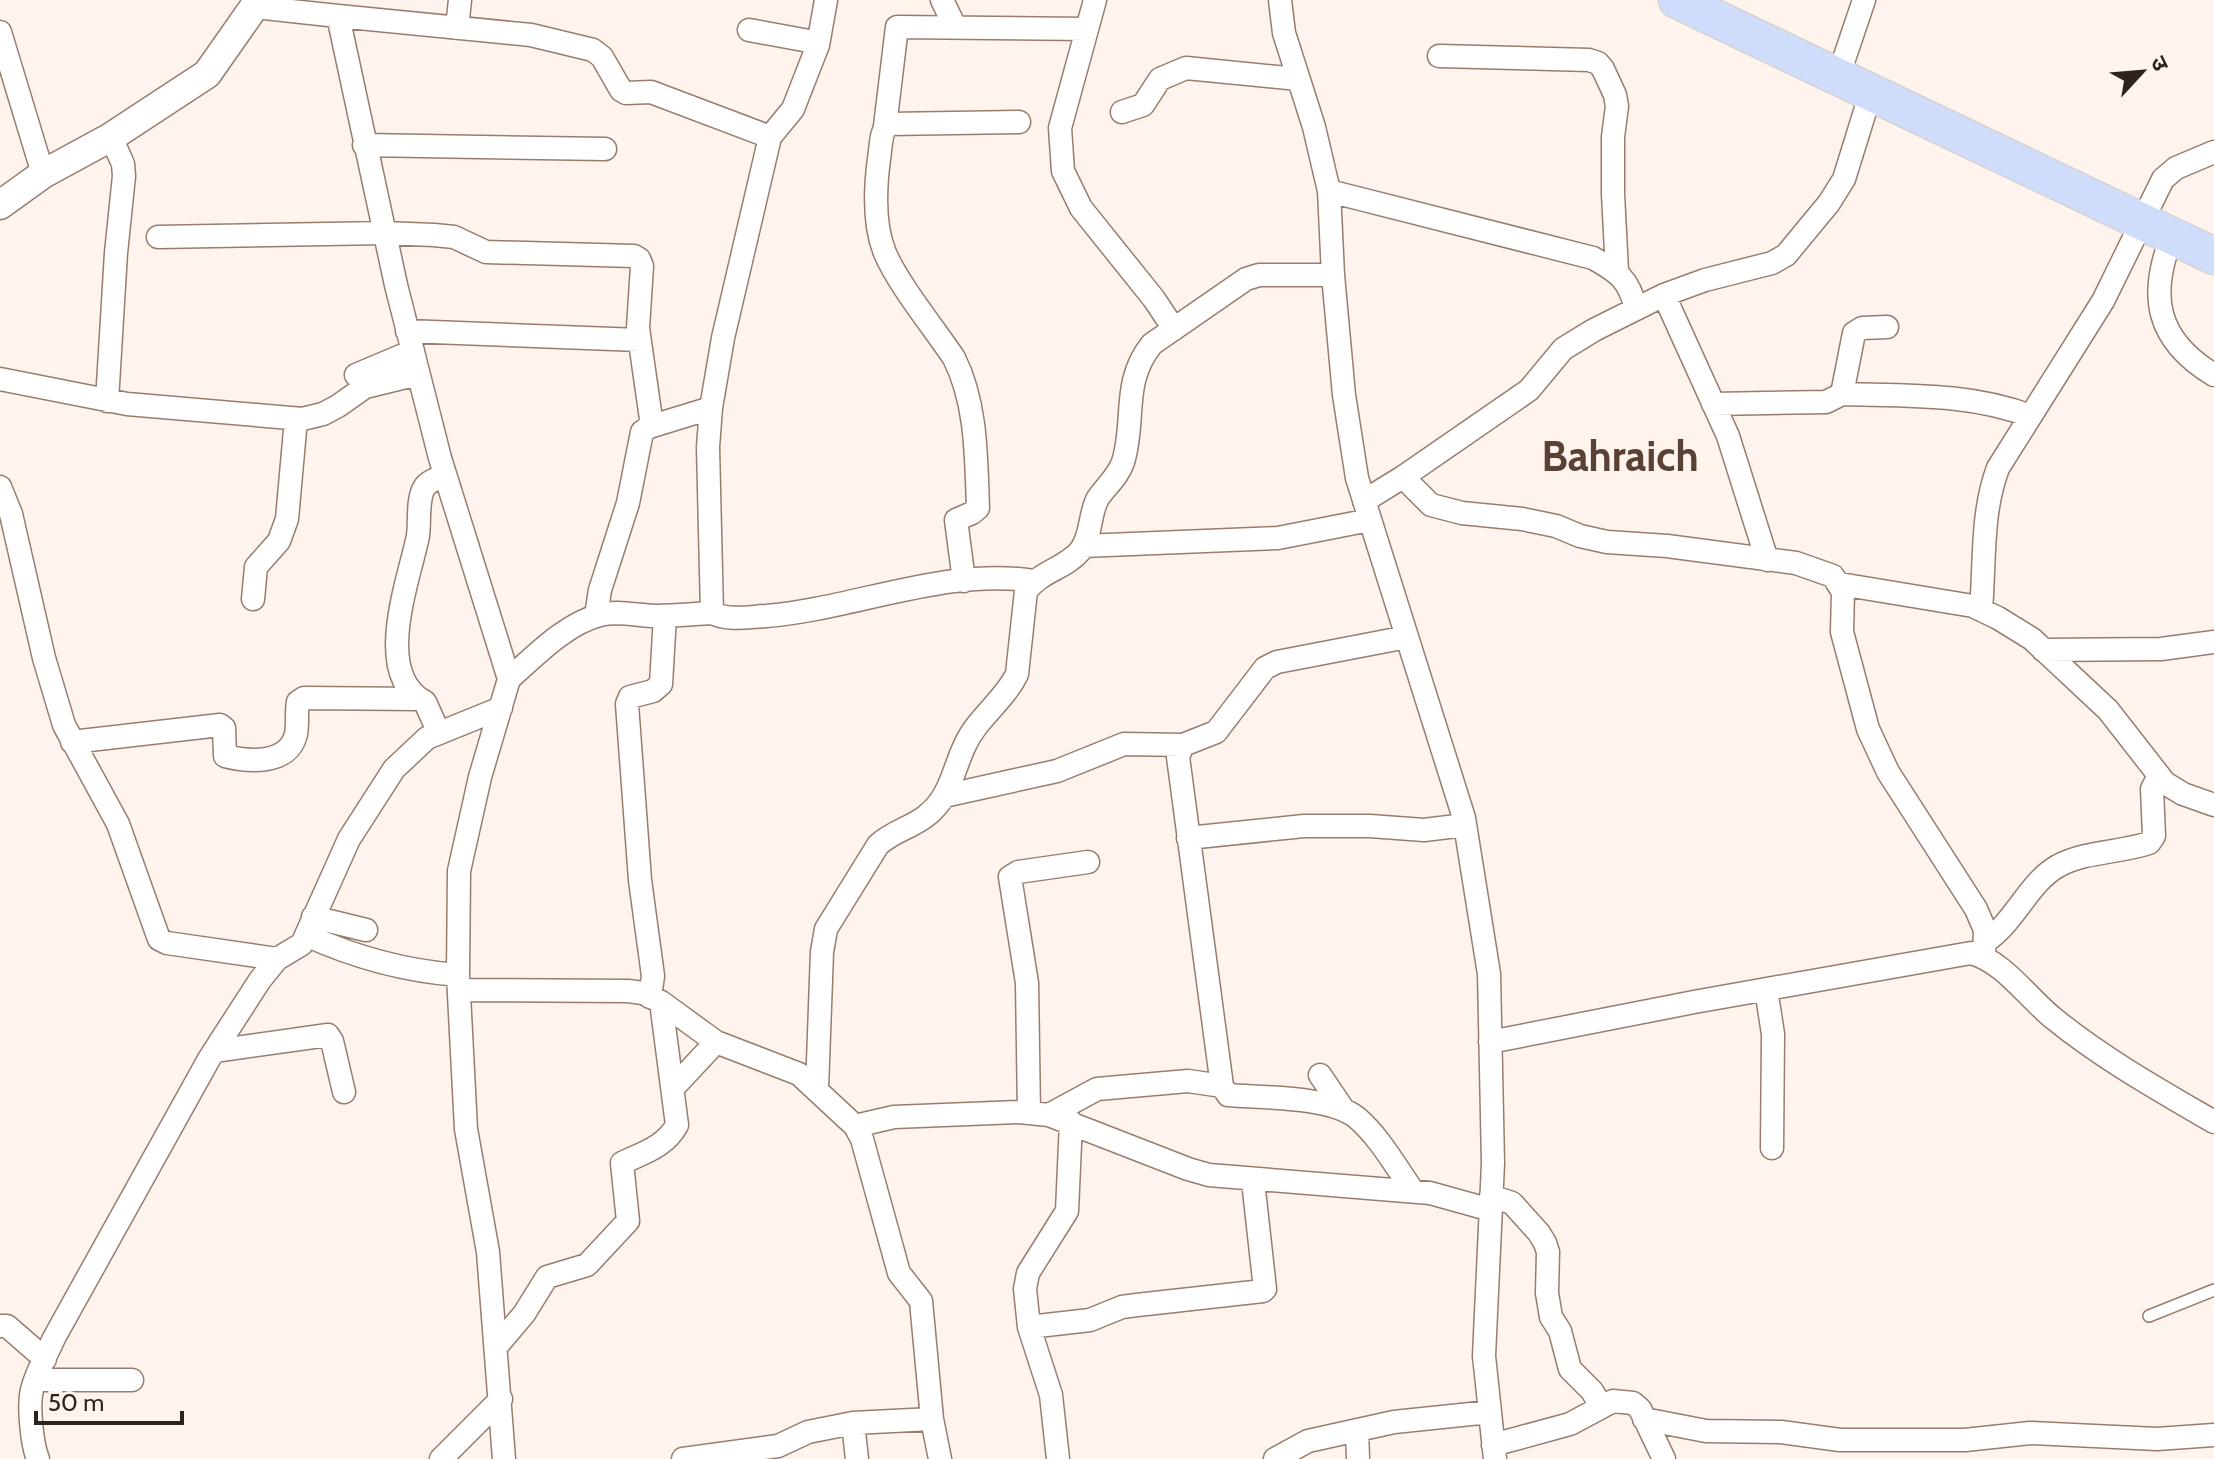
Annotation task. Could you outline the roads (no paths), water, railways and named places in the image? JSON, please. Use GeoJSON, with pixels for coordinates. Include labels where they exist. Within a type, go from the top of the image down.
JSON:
{"type":"FeatureCollection","features":[{"type":"Feature","properties":{"kind":"main road"},"geometry":{"type":"LineString","coordinates":[[1677,0],[2214,256]]}},
{"type":"Feature","properties":{"kind":"street"},"geometry":{"type":"LineString","coordinates":[[457,28],[460,0]]}},
{"type":"Feature","properties":{"kind":"street"},"geometry":{"type":"LineString","coordinates":[[712,613],[708,447],[723,338],[770,137],[793,109],[818,45],[826,0]]}},
{"type":"Feature","properties":{"kind":"street"},"geometry":{"type":"LineString","coordinates":[[942,0],[955,27]]}},
{"type":"Feature","properties":{"kind":"street"},"geometry":{"type":"LineString","coordinates":[[1095,0],[1060,128],[1063,171],[1081,208],[1154,299],[1174,329]]}},
{"type":"Feature","properties":{"kind":"street"},"geometry":{"type":"LineString","coordinates":[[1280,0],[1284,33],[1314,127],[1329,191],[1344,395],[1357,478],[1465,825],[1489,974],[1491,1203],[1484,1356],[1494,1452],[1570,1424],[1613,1401],[1626,1401],[1633,1403],[1644,1419],[1664,1459]]}},
{"type":"Feature","properties":{"kind":"street"},"geometry":{"type":"LineString","coordinates":[[1838,77],[1864,0]]}},
{"type":"Feature","properties":{"kind":"street"},"geometry":{"type":"LineString","coordinates":[[0,205],[43,174],[111,137],[207,74],[255,3],[338,16],[531,35],[593,50],[602,57],[621,90],[626,93],[651,92],[770,137]]}},
{"type":"Feature","properties":{"kind":"street"},"geometry":{"type":"LineString","coordinates":[[338,16],[364,145],[418,374],[445,475],[509,679],[480,777],[459,871],[459,982],[466,1129],[488,1252],[504,1459]]}},
{"type":"Feature","properties":{"kind":"street"},"geometry":{"type":"LineString","coordinates":[[964,581],[956,522],[957,518],[978,508],[975,431],[962,374],[893,267],[881,242],[876,187],[897,27],[1086,29]]}},
{"type":"Feature","properties":{"kind":"street"},"geometry":{"type":"LineString","coordinates":[[749,30],[818,45]]}},
{"type":"Feature","properties":{"kind":"street"},"geometry":{"type":"LineString","coordinates":[[0,32],[43,174]]}},
{"type":"Feature","properties":{"kind":"street"},"geometry":{"type":"LineString","coordinates":[[1439,56],[1589,60],[1603,69],[1617,106],[1613,137],[1613,194],[1617,271]]}},
{"type":"Feature","properties":{"kind":"street"},"geometry":{"type":"LineString","coordinates":[[1122,112],[1143,105],[1160,79],[1186,68],[1298,79]]}},
{"type":"Feature","properties":{"kind":"street"},"geometry":{"type":"LineString","coordinates":[[1367,511],[1403,477],[1529,390],[1563,349],[1664,295],[1705,280],[1772,263],[1786,255],[1829,203],[1844,179],[1871,92]]}},
{"type":"Feature","properties":{"kind":"street"},"geometry":{"type":"LineString","coordinates":[[885,126],[1019,122]]}},
{"type":"Feature","properties":{"kind":"street"},"geometry":{"type":"LineString","coordinates":[[107,401],[124,176],[123,164],[111,137]]}},
{"type":"Feature","properties":{"kind":"street"},"geometry":{"type":"LineString","coordinates":[[364,145],[605,149]]}},
{"type":"Feature","properties":{"kind":"street"},"geometry":{"type":"LineString","coordinates":[[2214,152],[2169,173],[2163,179],[2157,230],[2161,264],[2158,281],[2164,322],[2179,347],[2214,375]]}},
{"type":"Feature","properties":{"kind":"street"},"geometry":{"type":"LineString","coordinates":[[1329,191],[1593,258],[1617,271],[1633,294],[1636,309]]}},
{"type":"Feature","properties":{"kind":"street"},"geometry":{"type":"LineString","coordinates":[[1981,610],[1990,489],[1998,468],[2103,301],[2157,230]]}},
{"type":"Feature","properties":{"kind":"street"},"geometry":{"type":"LineString","coordinates":[[158,237],[384,233],[444,235],[486,252],[634,256],[642,266],[639,340],[652,426]]}},
{"type":"Feature","properties":{"kind":"street"},"geometry":{"type":"LineString","coordinates":[[817,1089],[822,952],[826,929],[878,845],[889,835],[926,817],[944,796],[973,731],[1007,692],[1017,674],[1026,591],[1034,581],[1073,557],[1083,546],[1098,499],[1122,464],[1134,375],[1140,359],[1152,344],[1246,279],[1259,275],[1333,275]]}},
{"type":"Feature","properties":{"kind":"street"},"geometry":{"type":"LineString","coordinates":[[1664,295],[1741,474],[1767,560]]}},
{"type":"Feature","properties":{"kind":"street"},"geometry":{"type":"LineString","coordinates":[[1842,394],[1854,333],[1862,328],[1887,327]]}},
{"type":"Feature","properties":{"kind":"street"},"geometry":{"type":"LineString","coordinates":[[356,375],[410,341],[639,340]]}},
{"type":"Feature","properties":{"kind":"street"},"geometry":{"type":"LineString","coordinates":[[0,379],[107,401],[296,419],[323,414],[365,387],[418,374]]}},
{"type":"Feature","properties":{"kind":"street"},"geometry":{"type":"LineString","coordinates":[[1713,404],[1826,402],[1842,394],[1923,396],[2005,406],[2030,416]]}},
{"type":"Feature","properties":{"kind":"street"},"geometry":{"type":"LineString","coordinates":[[596,616],[600,590],[628,503],[642,432],[711,408]]}},
{"type":"Feature","properties":{"kind":"street"},"geometry":{"type":"LineString","coordinates":[[253,599],[256,567],[279,541],[287,519],[296,419]]}},
{"type":"Feature","properties":{"kind":"street"},"geometry":{"type":"LineString","coordinates":[[439,733],[428,707],[407,688],[401,674],[397,644],[400,611],[417,538],[423,491],[428,484],[445,475]]}},
{"type":"Feature","properties":{"kind":"street"},"geometry":{"type":"LineString","coordinates":[[1403,477],[1431,505],[1446,509],[1522,519],[1607,542],[1667,546],[1796,563],[1833,576],[1843,592],[1842,632],[1868,729],[1888,772],[1963,885],[1980,940],[2053,1018],[2096,1049],[2214,1122]]}},
{"type":"Feature","properties":{"kind":"street"},"geometry":{"type":"LineString","coordinates":[[0,487],[11,514],[44,658],[64,725],[118,824],[159,939],[167,943],[277,959]]}},
{"type":"Feature","properties":{"kind":"street"},"geometry":{"type":"LineString","coordinates":[[1083,546],[1278,538],[1419,495]]}},
{"type":"Feature","properties":{"kind":"street"},"geometry":{"type":"LineString","coordinates":[[509,679],[574,627],[608,613],[665,616],[712,613],[733,618],[787,614],[964,581],[998,577],[1034,581]]}},
{"type":"Feature","properties":{"kind":"street"},"geometry":{"type":"LineString","coordinates":[[1840,584],[1958,603],[1981,610],[2032,639],[2108,710],[2159,776],[2183,794],[2214,805]]}},
{"type":"Feature","properties":{"kind":"street"},"geometry":{"type":"LineString","coordinates":[[496,1347],[524,1314],[547,1277],[587,1265],[628,1221],[622,1163],[670,1138],[677,1125],[640,880],[627,704],[630,697],[653,691],[661,684],[665,616]]}},
{"type":"Feature","properties":{"kind":"street"},"geometry":{"type":"LineString","coordinates":[[944,796],[1057,771],[1124,744],[1183,745],[1216,732],[1257,677],[1277,662],[1407,637]]}},
{"type":"Feature","properties":{"kind":"street"},"geometry":{"type":"LineString","coordinates":[[2043,650],[2161,649],[2214,642]]}},
{"type":"Feature","properties":{"kind":"street"},"geometry":{"type":"LineString","coordinates":[[72,742],[220,725],[224,728],[225,756],[273,758],[287,751],[296,736],[296,707],[304,698],[420,699]]}},
{"type":"Feature","properties":{"kind":"street"},"geometry":{"type":"LineString","coordinates":[[38,1459],[33,1448],[31,1391],[54,1338],[214,1051],[277,959],[302,944],[349,839],[394,769],[427,738],[501,708]]}},
{"type":"Feature","properties":{"kind":"street"},"geometry":{"type":"LineString","coordinates":[[1183,745],[1178,757],[1222,1086],[1228,1095],[1315,1103],[1343,1109],[1358,1119],[1371,1134],[1413,1191]]}},
{"type":"Feature","properties":{"kind":"street"},"geometry":{"type":"LineString","coordinates":[[1490,1042],[1971,953],[1980,940],[2003,930],[2028,895],[2056,868],[2074,859],[2149,843],[2154,836],[2152,789],[2159,776]]}},
{"type":"Feature","properties":{"kind":"street"},"geometry":{"type":"LineString","coordinates":[[1188,838],[1304,826],[1424,830],[1465,825]]}},
{"type":"Feature","properties":{"kind":"street"},"geometry":{"type":"LineString","coordinates":[[1039,1114],[1027,983],[1010,877],[1018,872],[1088,862]]}},
{"type":"Feature","properties":{"kind":"street"},"geometry":{"type":"LineString","coordinates":[[309,926],[387,965],[459,982],[628,991],[656,999],[716,1042],[778,1064],[799,1074],[817,1089],[855,1126],[862,1139],[899,1273],[921,1301],[932,1419],[940,1459]]}},
{"type":"Feature","properties":{"kind":"street"},"geometry":{"type":"LineString","coordinates":[[309,926],[366,930]]}},
{"type":"Feature","properties":{"kind":"street"},"geometry":{"type":"LineString","coordinates":[[1766,989],[1773,1034],[1772,1148]]}},
{"type":"Feature","properties":{"kind":"street"},"geometry":{"type":"LineString","coordinates":[[214,1051],[328,1035],[344,1092]]}},
{"type":"Feature","properties":{"kind":"street"},"geometry":{"type":"LineString","coordinates":[[673,1088],[716,1042]]}},
{"type":"Feature","properties":{"kind":"street"},"geometry":{"type":"LineString","coordinates":[[1320,1075],[1343,1109]]}},
{"type":"Feature","properties":{"kind":"street"},"geometry":{"type":"LineString","coordinates":[[1039,1114],[1097,1089],[1188,1081],[1222,1086]]}},
{"type":"Feature","properties":{"kind":"street"},"geometry":{"type":"LineString","coordinates":[[855,1126],[894,1117],[1039,1114],[1071,1122],[1209,1175],[1253,1181],[1413,1191],[1491,1203],[1512,1203],[1545,1243],[1551,1317],[1560,1331],[1570,1369],[1592,1391],[1601,1406]]}},
{"type":"Feature","properties":{"kind":"street"},"geometry":{"type":"LineString","coordinates":[[1058,1459],[1051,1395],[1029,1327],[1025,1289],[1028,1273],[1067,1211],[1071,1122]]}},
{"type":"Feature","properties":{"kind":"street"},"geometry":{"type":"LineString","coordinates":[[1029,1327],[1090,1320],[1122,1307],[1263,1291],[1253,1181]]}},
{"type":"Feature","properties":{"kind":"street"},"geometry":{"type":"LineString","coordinates":[[0,1326],[7,1326],[41,1370],[132,1380]]}},
{"type":"Feature","properties":{"kind":"street"},"geometry":{"type":"LineString","coordinates":[[441,1459],[501,1399]]}},
{"type":"Feature","properties":{"kind":"street"},"geometry":{"type":"LineString","coordinates":[[1275,1459],[1308,1441],[1357,1430],[1394,1422],[1490,1412]]}},
{"type":"Feature","properties":{"kind":"street"},"geometry":{"type":"LineString","coordinates":[[683,1459],[778,1446],[808,1432],[853,1423],[932,1419]]}},
{"type":"Feature","properties":{"kind":"street"},"geometry":{"type":"LineString","coordinates":[[1644,1419],[1695,1430],[1781,1432],[1823,1439],[1965,1440],[1989,1448],[2030,1433],[2157,1439],[2214,1435]]}},
{"type":"Feature","properties":{"kind":"street"},"geometry":{"type":"LineString","coordinates":[[853,1423],[857,1459]]}},
{"type":"Feature","properties":{"kind":"street"},"geometry":{"type":"LineString","coordinates":[[1357,1430],[1358,1459]]}},
{"type":"Feature","properties":{"kind":"lane"},"geometry":{"type":"LineString","coordinates":[[2149,1316],[2214,1290]]}},
{"type":"Feature","properties":{"kind":"district","name":"Bahraich"},"geometry":{"type":"Point","coordinates":[1620,456]}}]}
